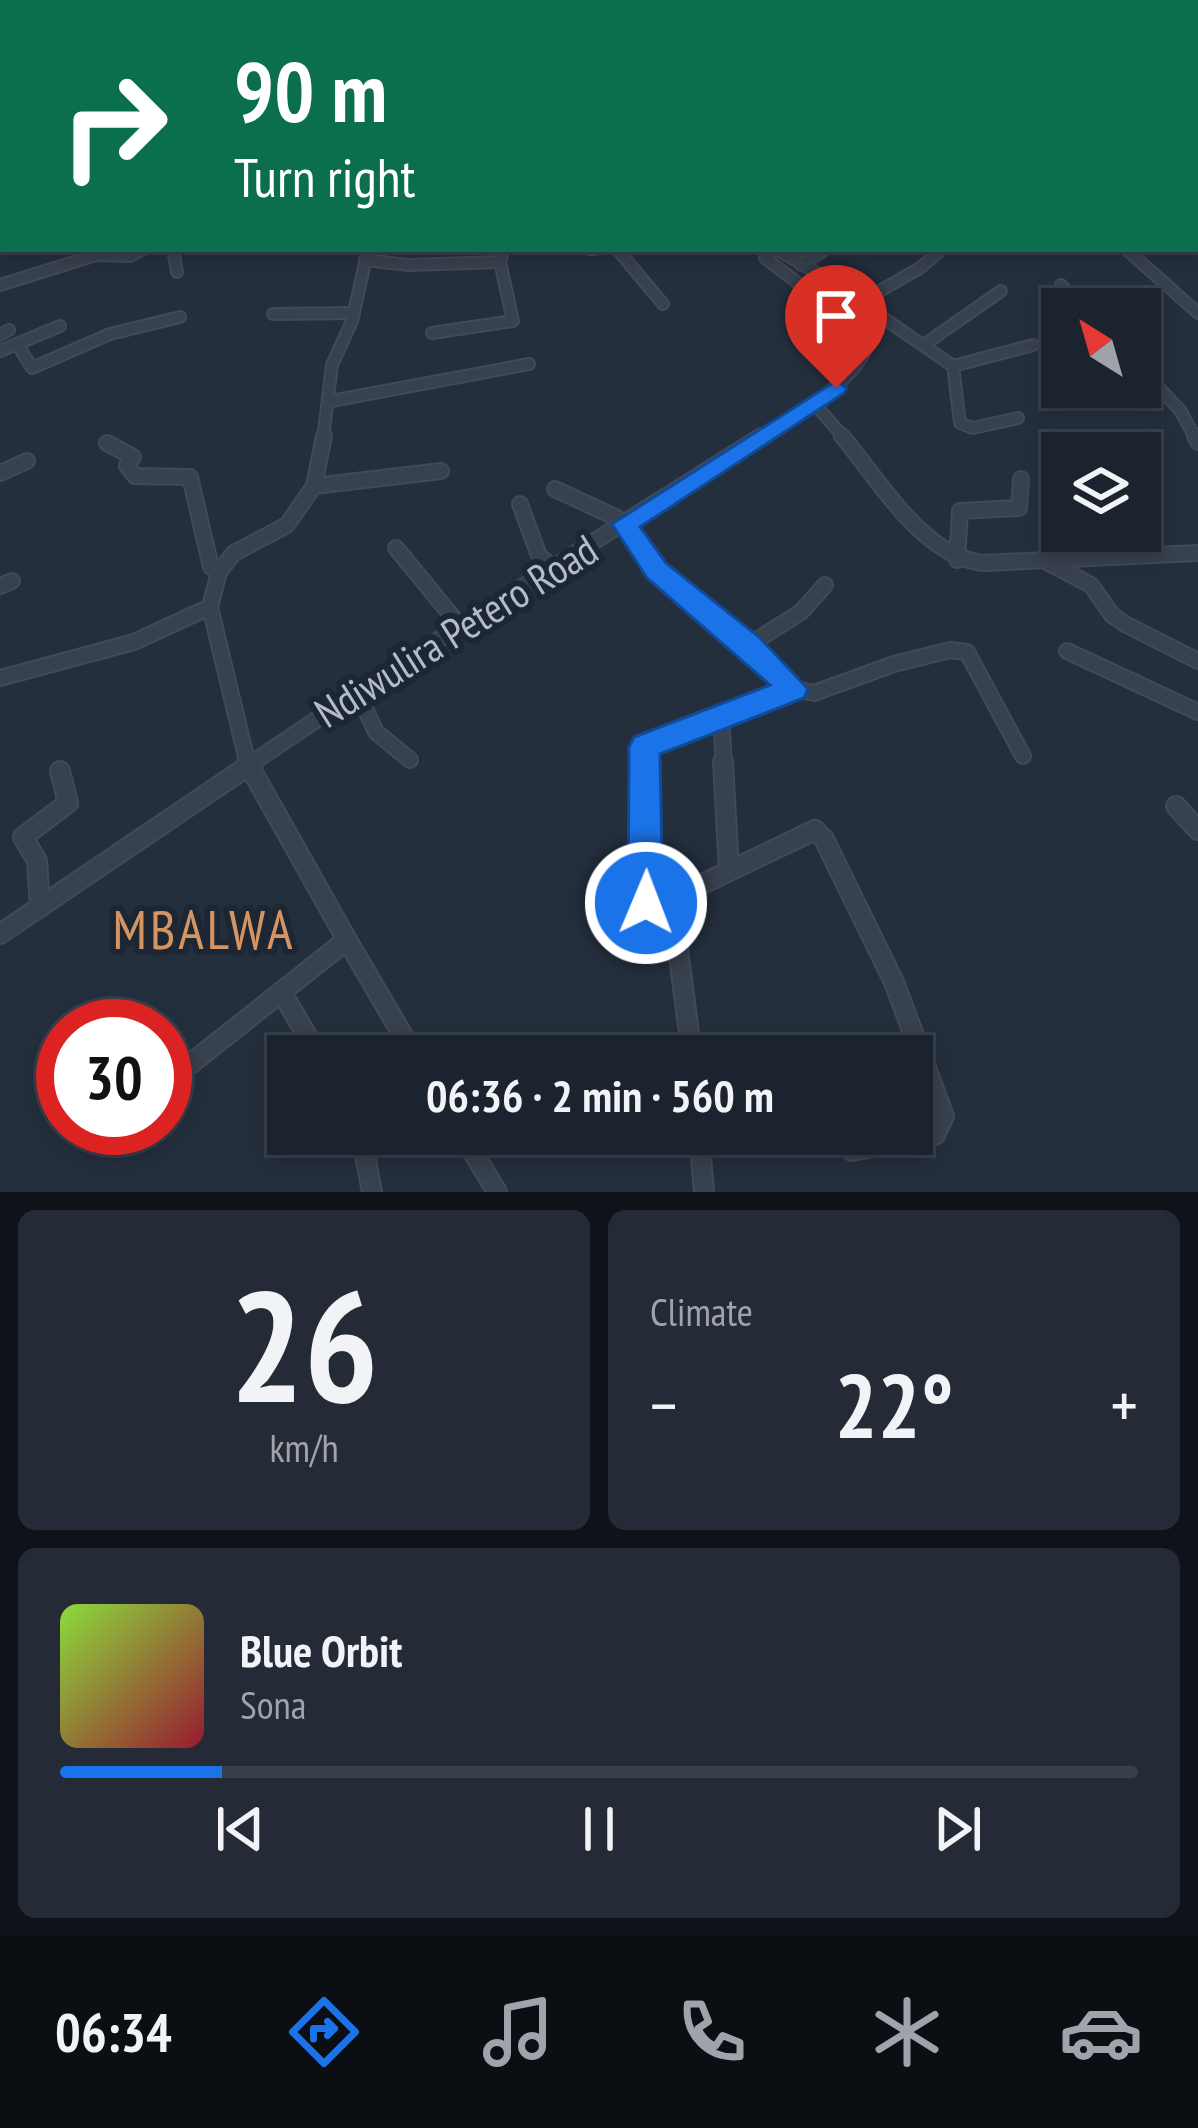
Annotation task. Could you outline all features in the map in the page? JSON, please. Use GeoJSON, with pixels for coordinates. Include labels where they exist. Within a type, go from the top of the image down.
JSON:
{"type":"FeatureCollection","features":[{"type":"Feature","properties":{"kind":"street"},"geometry":{"type":"LineString","coordinates":[[0,285],[96,255],[137,252]]}},
{"type":"Feature","properties":{"kind":"street"},"geometry":{"type":"LineString","coordinates":[[174,252],[177,272]]}},
{"type":"Feature","properties":{"kind":"street"},"geometry":{"type":"LineString","coordinates":[[620,252],[664,304]]}},
{"type":"Feature","properties":{"kind":"street"},"geometry":{"type":"LineString","coordinates":[[772,252],[765,258],[819,299],[857,302],[920,268],[939,252]]}},
{"type":"Feature","properties":{"kind":"street"},"geometry":{"type":"LineString","coordinates":[[781,252],[952,366],[961,423],[973,428],[1018,418]]}},
{"type":"Feature","properties":{"kind":"street"},"geometry":{"type":"LineString","coordinates":[[801,265],[821,252]]}},
{"type":"Feature","properties":{"kind":"street"},"geometry":{"type":"LineString","coordinates":[[1129,252],[1198,313]]}},
{"type":"Feature","properties":{"kind":"street"},"geometry":{"type":"LineString","coordinates":[[403,1035],[248,765],[210,608],[219,572],[234,553],[298,515],[314,486],[331,401],[332,365],[354,313],[366,254],[442,265],[502,255],[513,321],[431,334]]}},
{"type":"Feature","properties":{"kind":"street"},"geometry":{"type":"LineString","coordinates":[[1061,285],[1064,288]]}},
{"type":"Feature","properties":{"kind":"street"},"geometry":{"type":"LineString","coordinates":[[925,344],[1001,291]]}},
{"type":"Feature","properties":{"kind":"street","name":"Ndiwulira Petero Road"},"geometry":{"type":"LineString","coordinates":[[0,934],[357,692],[814,404],[868,356],[870,344],[857,302]]}},
{"type":"Feature","properties":{"kind":"street"},"geometry":{"type":"LineString","coordinates":[[273,314],[354,313]]}},
{"type":"Feature","properties":{"kind":"street"},"geometry":{"type":"LineString","coordinates":[[17,344],[32,368],[110,334],[180,316]]}},
{"type":"Feature","properties":{"kind":"street"},"geometry":{"type":"LineString","coordinates":[[0,351],[60,326]]}},
{"type":"Feature","properties":{"kind":"street"},"geometry":{"type":"LineString","coordinates":[[952,366],[1033,345]]}},
{"type":"Feature","properties":{"kind":"street"},"geometry":{"type":"LineString","coordinates":[[331,401],[529,364]]}},
{"type":"Feature","properties":{"kind":"street"},"geometry":{"type":"LineString","coordinates":[[1161,390],[1180,410],[1198,442]]}},
{"type":"Feature","properties":{"kind":"street"},"geometry":{"type":"LineString","coordinates":[[814,404],[933,543],[957,560],[983,563],[1198,553]]}},
{"type":"Feature","properties":{"kind":"street"},"geometry":{"type":"LineString","coordinates":[[1180,410],[1198,408]]}},
{"type":"Feature","properties":{"kind":"street"},"geometry":{"type":"LineString","coordinates":[[106,443],[133,457],[127,466],[135,476],[190,477],[211,567],[219,572]]}},
{"type":"Feature","properties":{"kind":"street"},"geometry":{"type":"LineString","coordinates":[[0,473],[27,461]]}},
{"type":"Feature","properties":{"kind":"street"},"geometry":{"type":"LineString","coordinates":[[314,486],[441,471]]}},
{"type":"Feature","properties":{"kind":"street"},"geometry":{"type":"LineString","coordinates":[[957,560],[960,511],[1019,508],[1021,479]]}},
{"type":"Feature","properties":{"kind":"street"},"geometry":{"type":"LineString","coordinates":[[555,488],[625,524],[656,571],[794,689]]}},
{"type":"Feature","properties":{"kind":"street"},"geometry":{"type":"LineString","coordinates":[[520,504],[538,556],[555,569]]}},
{"type":"Feature","properties":{"kind":"street"},"geometry":{"type":"LineString","coordinates":[[396,548],[460,626]]}},
{"type":"Feature","properties":{"kind":"street"},"geometry":{"type":"LineString","coordinates":[[1042,560],[1090,585],[1112,615],[1125,624],[1198,661]]}},
{"type":"Feature","properties":{"kind":"street"},"geometry":{"type":"LineString","coordinates":[[748,645],[801,612],[825,585]]}},
{"type":"Feature","properties":{"kind":"street"},"geometry":{"type":"LineString","coordinates":[[0,678],[110,652],[210,608]]}},
{"type":"Feature","properties":{"kind":"street"},"geometry":{"type":"LineString","coordinates":[[914,1035],[836,860],[815,830],[650,909],[646,903],[643,749],[794,689],[814,693],[894,664],[959,650],[977,663],[1023,756]]}},
{"type":"Feature","properties":{"kind":"street"},"geometry":{"type":"LineString","coordinates":[[1067,650],[1198,712]]}},
{"type":"Feature","properties":{"kind":"street"},"geometry":{"type":"LineString","coordinates":[[357,692],[369,727],[383,746],[410,760]]}},
{"type":"Feature","properties":{"kind":"street"},"geometry":{"type":"LineString","coordinates":[[721,716],[729,871]]}},
{"type":"Feature","properties":{"kind":"street"},"geometry":{"type":"LineString","coordinates":[[40,907],[37,861],[23,838],[41,820],[65,809],[68,803],[60,771]]}},
{"type":"Feature","properties":{"kind":"street"},"geometry":{"type":"LineString","coordinates":[[1176,806],[1198,830]]}},
{"type":"Feature","properties":{"kind":"street"},"geometry":{"type":"LineString","coordinates":[[662,902],[674,918],[689,1035]]}},
{"type":"Feature","properties":{"kind":"street"},"geometry":{"type":"LineString","coordinates":[[192,1063],[346,940]]}},
{"type":"Feature","properties":{"kind":"street"},"geometry":{"type":"LineString","coordinates":[[282,993],[307,1035]]}},
{"type":"Feature","properties":{"kind":"street"},"geometry":{"type":"LineString","coordinates":[[933,1087],[944,1116],[943,1128],[933,1135]]}},
{"type":"Feature","properties":{"kind":"street"},"geometry":{"type":"LineString","coordinates":[[365,1155],[372,1192]]}},
{"type":"Feature","properties":{"kind":"street"},"geometry":{"type":"LineString","coordinates":[[475,1155],[497,1192]]}},
{"type":"Feature","properties":{"kind":"street"},"geometry":{"type":"LineString","coordinates":[[701,1155],[704,1192]]}},
{"type":"Feature","properties":{"kind":"district","name":"MBALWA"},"geometry":{"type":"Point","coordinates":[204,930]}},
{"type":"Feature","properties":{"kind":"route"},"geometry":{"type":"LineString","coordinates":[[646,903],[643,749],[794,689],[656,571],[625,524],[836,388]]}}]}
